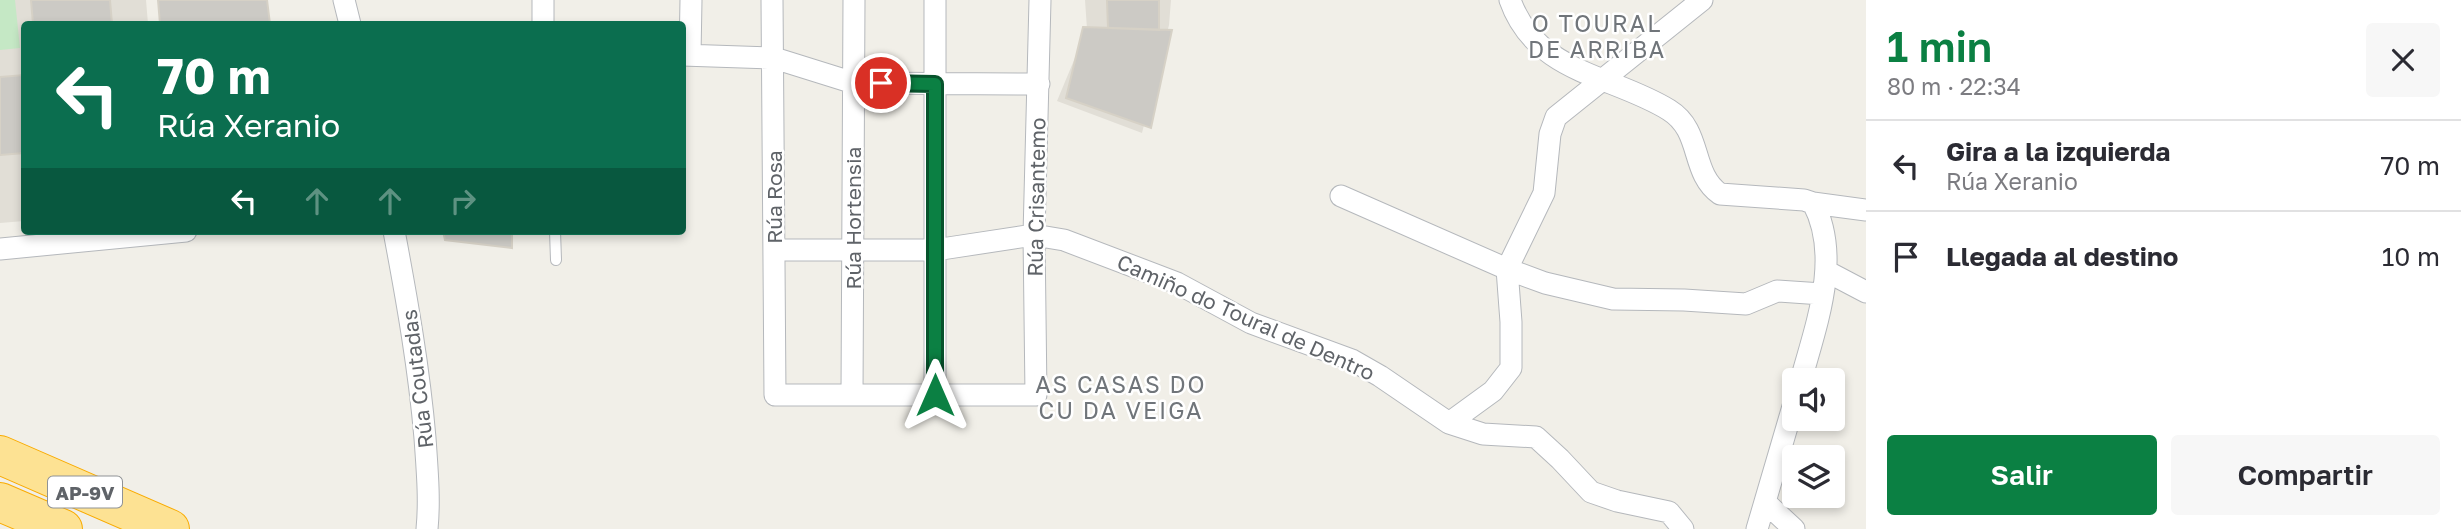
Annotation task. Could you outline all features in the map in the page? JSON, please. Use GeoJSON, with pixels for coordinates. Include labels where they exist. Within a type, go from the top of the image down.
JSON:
{"type":"FeatureCollection","features":[{"type":"Feature","properties":{"kind":"highway","name":"AP-9V"},"geometry":{"type":"LineString","coordinates":[[0,455],[170,529]]}},
{"type":"Feature","properties":{"kind":"highway","name":"AP-9V"},"geometry":{"type":"LineString","coordinates":[[0,502],[63,529]]}},
{"type":"Feature","properties":{"kind":"street"},"geometry":{"type":"LineString","coordinates":[[344,0],[349,21]]}},
{"type":"Feature","properties":{"kind":"street"},"geometry":{"type":"LineString","coordinates":[[543,0],[543,21]]}},
{"type":"Feature","properties":{"kind":"street"},"geometry":{"type":"LineString","coordinates":[[691,0],[687,55],[774,58],[854,83],[1039,84]]}},
{"type":"Feature","properties":{"kind":"street","name":"Rúa Rosa"},"geometry":{"type":"LineString","coordinates":[[772,0],[775,395],[852,395]]}},
{"type":"Feature","properties":{"kind":"street","name":"Rúa Hortensia"},"geometry":{"type":"LineString","coordinates":[[852,395],[854,0]]}},
{"type":"Feature","properties":{"kind":"street"},"geometry":{"type":"LineString","coordinates":[[852,395],[935,395],[935,0]]}},
{"type":"Feature","properties":{"kind":"street","name":"Rúa Crisantemo"},"geometry":{"type":"LineString","coordinates":[[935,395],[1036,395],[1034,235],[1040,0]]}},
{"type":"Feature","properties":{"kind":"street"},"geometry":{"type":"LineString","coordinates":[[1510,0],[1528,31],[1544,48],[1579,72],[1667,108],[1680,118],[1690,130],[1704,177],[1711,188],[1720,194],[1804,200],[1866,210]]}},
{"type":"Feature","properties":{"kind":"street"},"geometry":{"type":"LineString","coordinates":[[1449,423],[1493,391],[1511,368],[1507,269],[1544,193],[1550,134],[1556,117],[1702,0]]}},
{"type":"Feature","properties":{"kind":"street"},"geometry":{"type":"LineString","coordinates":[[1341,196],[1507,269],[1545,283],[1613,299],[1746,304],[1777,291],[1822,294]]}},
{"type":"Feature","properties":{"kind":"street"},"geometry":{"type":"LineString","coordinates":[[1804,368],[1815,330],[1826,271],[1825,232],[1813,203]]}},
{"type":"Feature","properties":{"kind":"street"},"geometry":{"type":"LineString","coordinates":[[0,248],[142,235]]}},
{"type":"Feature","properties":{"kind":"street","name":"Rúa Coutadas"},"geometry":{"type":"LineString","coordinates":[[395,235],[419,377],[429,493],[427,529]]}},
{"type":"Feature","properties":{"kind":"street","name":"Camiño do Toural de Dentro"},"geometry":{"type":"LineString","coordinates":[[775,250],[935,250],[1034,235],[1064,240],[1177,283],[1251,323],[1352,360],[1449,423],[1483,434],[1536,438],[1560,458],[1591,492],[1617,501],[1669,512],[1683,529]]}},
{"type":"Feature","properties":{"kind":"street"},"geometry":{"type":"LineString","coordinates":[[1826,271],[1866,292]]}},
{"type":"Feature","properties":{"kind":"street"},"geometry":{"type":"LineString","coordinates":[[1757,529],[1786,431]]}},
{"type":"Feature","properties":{"kind":"street"},"geometry":{"type":"LineString","coordinates":[[1765,502],[1794,529]]}},
{"type":"Feature","properties":{"kind":"lane"},"geometry":{"type":"LineString","coordinates":[[555,235],[556,260]]}},
{"type":"Feature","properties":{"kind":"shaded area"},"geometry":{"type":"Polygon","coordinates":[[[0,0],[146,0],[148,21],[21,21],[21,221],[0,223],[0,0]]]}},
{"type":"Feature","properties":{"kind":"shaded area"},"geometry":{"type":"Polygon","coordinates":[[[1085,0],[1171,0],[1169,25],[1142,133],[1057,101],[1087,29],[1085,0]]]}},
{"type":"Feature","properties":{"kind":"green space"},"geometry":{"type":"Polygon","coordinates":[[[0,0],[15,0],[20,48],[0,50],[0,0]]]}},
{"type":"Feature","properties":{"kind":"building"},"geometry":{"type":"Polygon","coordinates":[[[31,0],[110,0],[112,21],[33,21],[31,0]]]}},
{"type":"Feature","properties":{"kind":"building"},"geometry":{"type":"Polygon","coordinates":[[[158,0],[267,0],[270,21],[160,21],[158,0]]]}},
{"type":"Feature","properties":{"kind":"building"},"geometry":{"type":"Polygon","coordinates":[[[1107,0],[1159,0],[1159,30],[1108,28],[1107,0]]]}},
{"type":"Feature","properties":{"kind":"building"},"geometry":{"type":"Polygon","coordinates":[[[1083,27],[1172,30],[1151,128],[1066,98],[1083,27]]]}},
{"type":"Feature","properties":{"kind":"building"},"geometry":{"type":"Polygon","coordinates":[[[21,75],[21,153],[0,155],[0,77],[21,75]]]}},
{"type":"Feature","properties":{"kind":"building"},"geometry":{"type":"Polygon","coordinates":[[[444,235],[512,235],[512,248],[445,240],[444,235]]]}},
{"type":"Feature","properties":{"kind":"district","name":"O TOURAL DE ARRIBA"},"geometry":{"type":"Point","coordinates":[1597,36]}},
{"type":"Feature","properties":{"kind":"district","name":"AS CASAS DO CU DA VEIGA"},"geometry":{"type":"Point","coordinates":[1121,397]}},
{"type":"Feature","properties":{"kind":"route"},"geometry":{"type":"LineString","coordinates":[[881,83],[935,84],[935,395]]}}]}
